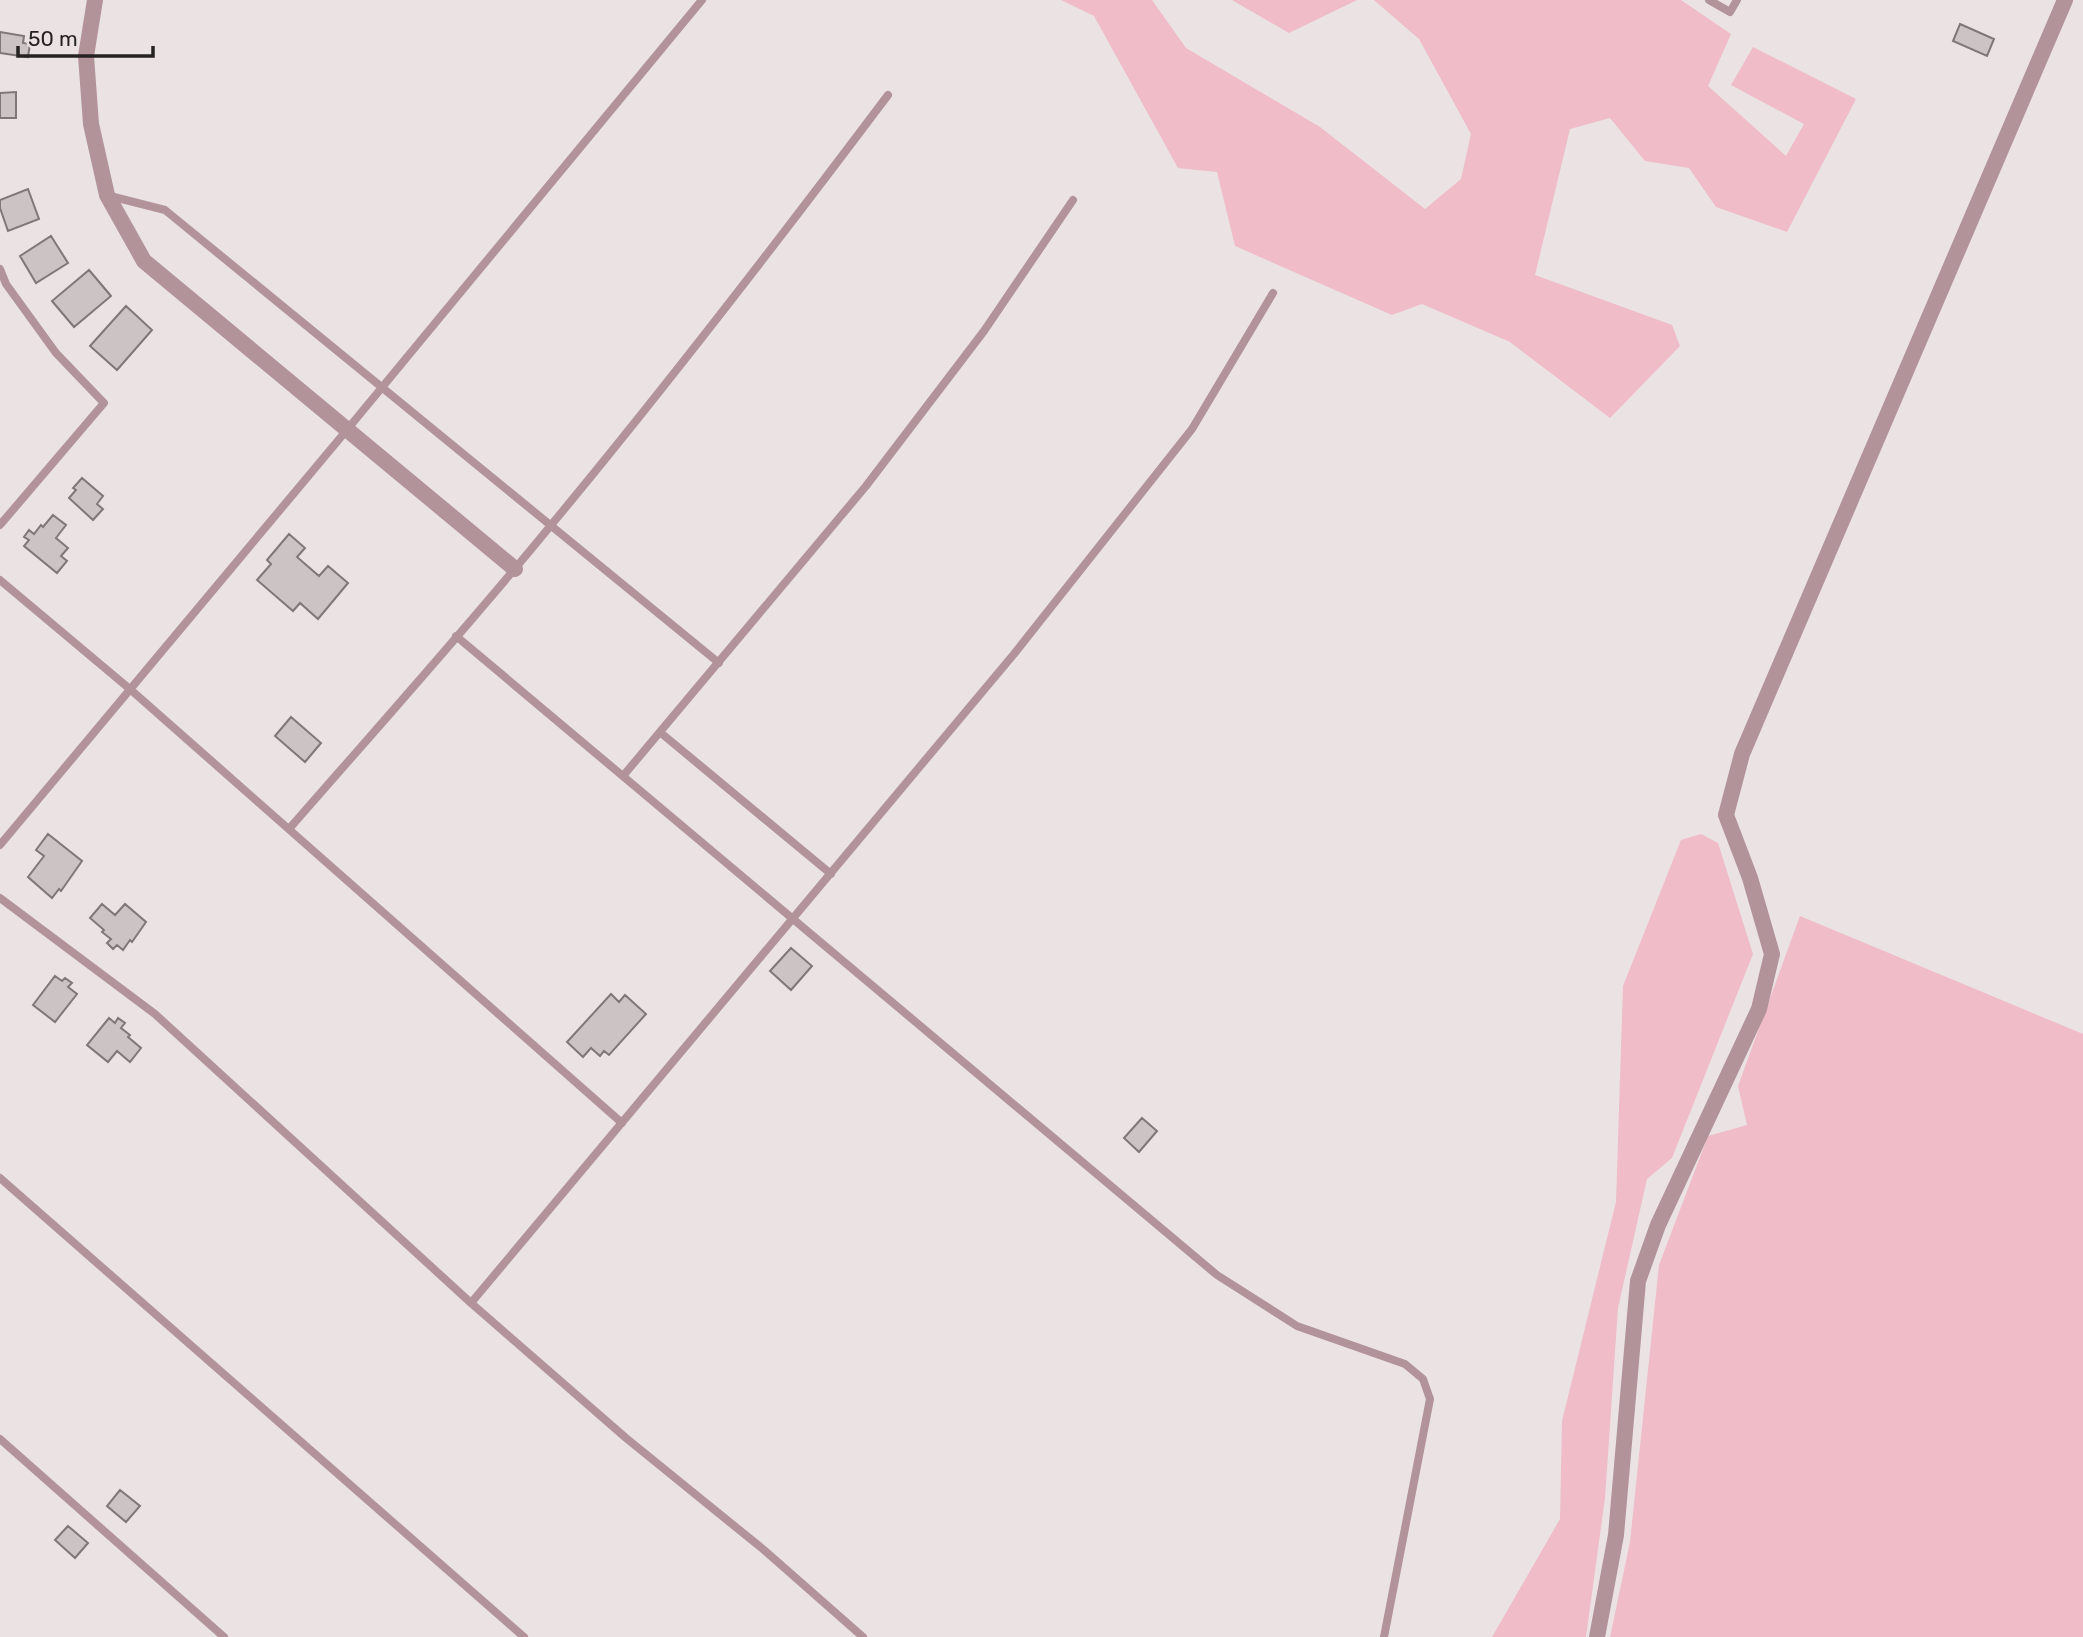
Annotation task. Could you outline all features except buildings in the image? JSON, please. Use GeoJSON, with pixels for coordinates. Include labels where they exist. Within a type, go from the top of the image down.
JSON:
{"type":"FeatureCollection","features":[{"type":"Feature","properties":{"kind":"street"},"geometry":{"type":"LineString","coordinates":[[95,0],[86,56],[91,124],[107,195],[144,261],[515,569]]}},
{"type":"Feature","properties":{"kind":"street"},"geometry":{"type":"LineString","coordinates":[[1597,1637],[1616,1535],[1638,1280],[1658,1225],[1759,1009],[1772,954],[1726,815],[1742,754],[2065,0]]}},
{"type":"Feature","properties":{"kind":"lane"},"geometry":{"type":"LineString","coordinates":[[0,845],[702,0]]}},
{"type":"Feature","properties":{"kind":"lane"},"geometry":{"type":"LineString","coordinates":[[1709,0],[1730,12],[1737,0]]}},
{"type":"Feature","properties":{"kind":"lane"},"geometry":{"type":"LineString","coordinates":[[289,829],[551,526],[792,223],[888,95]]}},
{"type":"Feature","properties":{"kind":"lane"},"geometry":{"type":"LineString","coordinates":[[107,195],[165,210],[719,663]]}},
{"type":"Feature","properties":{"kind":"lane"},"geometry":{"type":"LineString","coordinates":[[623,776],[866,486],[984,331],[1073,200]]}},
{"type":"Feature","properties":{"kind":"lane"},"geometry":{"type":"LineString","coordinates":[[0,269],[6,284],[56,354],[104,403],[0,524]]}},
{"type":"Feature","properties":{"kind":"lane"},"geometry":{"type":"LineString","coordinates":[[471,1303],[1014,654],[1192,429],[1273,293]]}},
{"type":"Feature","properties":{"kind":"lane"},"geometry":{"type":"LineString","coordinates":[[0,580],[131,690],[622,1123]]}},
{"type":"Feature","properties":{"kind":"lane"},"geometry":{"type":"LineString","coordinates":[[456,636],[1217,1275],[1297,1326],[1405,1364],[1423,1379],[1430,1399],[1384,1637]]}},
{"type":"Feature","properties":{"kind":"lane"},"geometry":{"type":"LineString","coordinates":[[661,733],[831,874]]}},
{"type":"Feature","properties":{"kind":"lane"},"geometry":{"type":"LineString","coordinates":[[0,898],[155,1014],[471,1303],[626,1438],[764,1550],[863,1637]]}},
{"type":"Feature","properties":{"kind":"lane"},"geometry":{"type":"LineString","coordinates":[[0,1179],[524,1637]]}},
{"type":"Feature","properties":{"kind":"lane"},"geometry":{"type":"LineString","coordinates":[[0,1439],[224,1637]]}},
{"type":"Feature","properties":{"kind":"shaded area"},"geometry":{"type":"Polygon","coordinates":[[[1061,0],[1152,0],[1186,48],[1320,127],[1425,209],[1461,179],[1471,134],[1419,39],[1374,0],[1681,0],[1731,34],[1708,86],[1786,156],[1804,124],[1731,85],[1753,47],[1856,99],[1787,232],[1716,207],[1689,168],[1645,161],[1610,118],[1570,129],[1535,275],[1672,325],[1680,346],[1610,418],[1510,342],[1422,304],[1392,315],[1235,246],[1217,172],[1178,168],[1094,16],[1061,0]]]}},
{"type":"Feature","properties":{"kind":"shaded area"},"geometry":{"type":"Polygon","coordinates":[[[1232,0],[1357,0],[1289,33],[1232,0]]]}},
{"type":"Feature","properties":{"kind":"shaded area"},"geometry":{"type":"Polygon","coordinates":[[[1701,834],[1718,843],[1753,954],[1672,1158],[1647,1179],[1618,1308],[1605,1498],[1586,1637],[1492,1637],[1560,1519],[1562,1421],[1616,1202],[1623,986],[1681,840],[1701,834]]]}},
{"type":"Feature","properties":{"kind":"shaded area"},"geometry":{"type":"Polygon","coordinates":[[[1800,916],[2083,1034],[2083,1637],[1610,1637],[1630,1542],[1659,1265],[1708,1136],[1747,1125],[1738,1086],[1800,916]]]}}]}
